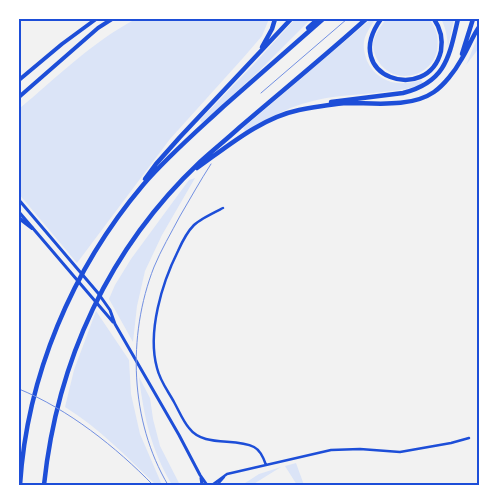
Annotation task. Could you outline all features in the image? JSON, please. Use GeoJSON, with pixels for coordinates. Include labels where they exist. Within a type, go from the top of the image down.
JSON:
{"type":"FeatureCollection","features":[{"type":"Feature","properties":{"kind":"highway"},"geometry":{"type":"LineString","coordinates":[[250,63],[266,40],[275,19]]}},
{"type":"Feature","properties":{"kind":"highway"},"geometry":{"type":"LineString","coordinates":[[20,485],[27,429],[35,392],[52,341],[71,296],[96,250],[156,164],[291,19]]}},
{"type":"Feature","properties":{"kind":"highway"},"geometry":{"type":"LineString","coordinates":[[281,56],[318,19]]}},
{"type":"Feature","properties":{"kind":"highway"},"geometry":{"type":"LineString","coordinates":[[126,207],[156,171],[180,147],[324,19]]}},
{"type":"Feature","properties":{"kind":"highway"},"geometry":{"type":"LineString","coordinates":[[44,485],[50,441],[60,398],[76,348],[92,309],[113,271],[145,224],[188,174],[208,155],[366,19]]}},
{"type":"Feature","properties":{"kind":"highway"},"geometry":{"type":"LineString","coordinates":[[381,19],[375,27],[370,41],[369,49],[371,56],[383,73],[400,80],[417,78],[428,72],[437,62],[442,44],[441,34],[434,19]]}},
{"type":"Feature","properties":{"kind":"highway"},"geometry":{"type":"LineString","coordinates":[[188,174],[258,127],[301,108],[325,102],[403,94],[428,84],[436,77],[446,60],[458,19]]}},
{"type":"Feature","properties":{"kind":"highway"},"geometry":{"type":"LineString","coordinates":[[280,116],[296,111],[336,104],[394,103],[410,101],[432,94],[453,71],[461,56],[473,19]]}},
{"type":"Feature","properties":{"kind":"highway"},"geometry":{"type":"LineString","coordinates":[[448,77],[461,61],[479,27]]}},
{"type":"Feature","properties":{"kind":"main road"},"geometry":{"type":"LineString","coordinates":[[19,80],[62,44],[96,19]]}},
{"type":"Feature","properties":{"kind":"main road"},"geometry":{"type":"LineString","coordinates":[[19,97],[98,28],[112,19]]}},
{"type":"Feature","properties":{"kind":"main road"},"geometry":{"type":"LineString","coordinates":[[19,200],[98,293],[110,310],[115,324],[179,434],[198,471],[208,485]]}},
{"type":"Feature","properties":{"kind":"main road"},"geometry":{"type":"LineString","coordinates":[[19,212],[115,324]]}},
{"type":"Feature","properties":{"kind":"main road"},"geometry":{"type":"LineString","coordinates":[[19,218],[32,228]]}},
{"type":"Feature","properties":{"kind":"main road"},"geometry":{"type":"LineString","coordinates":[[198,471],[202,485]]}},
{"type":"Feature","properties":{"kind":"street"},"geometry":{"type":"LineString","coordinates":[[223,208],[195,224],[183,240],[166,276],[154,333],[156,368],[163,385],[190,430],[210,440],[254,447],[259,451],[266,465]]}},
{"type":"Feature","properties":{"kind":"street"},"geometry":{"type":"LineString","coordinates":[[212,485],[227,474],[331,450],[360,448],[400,452],[469,438]]}},
{"type":"Feature","properties":{"kind":"street"},"geometry":{"type":"LineString","coordinates":[[218,485],[227,474]]}},
{"type":"Feature","properties":{"kind":"shaded area"},"geometry":{"type":"Polygon","coordinates":[[[136,19],[269,19],[262,36],[170,139],[77,263],[19,194],[19,109],[90,49],[136,19]]]}},
{"type":"Feature","properties":{"kind":"shaded area"},"geometry":{"type":"Polygon","coordinates":[[[295,19],[311,19],[257,73],[202,123],[200,120],[295,19]]]}},
{"type":"Feature","properties":{"kind":"shaded area"},"geometry":{"type":"Polygon","coordinates":[[[371,19],[374,21],[365,36],[364,47],[367,61],[374,71],[394,83],[408,83],[421,80],[424,84],[412,88],[333,97],[309,102],[284,111],[246,132],[243,128],[371,19]]]}},
{"type":"Feature","properties":{"kind":"shaded area"},"geometry":{"type":"Polygon","coordinates":[[[386,19],[429,19],[436,30],[438,46],[433,61],[426,68],[409,76],[390,72],[382,66],[375,55],[373,43],[386,19]]]}},
{"type":"Feature","properties":{"kind":"shaded area"},"geometry":{"type":"Polygon","coordinates":[[[441,19],[454,19],[448,47],[446,32],[441,19]]]}},
{"type":"Feature","properties":{"kind":"shaded area"},"geometry":{"type":"Polygon","coordinates":[[[479,34],[479,48],[466,65],[479,34]]]}},
{"type":"Feature","properties":{"kind":"shaded area"},"geometry":{"type":"Polygon","coordinates":[[[195,178],[162,235],[145,271],[137,306],[133,342],[109,299],[131,259],[189,180],[195,178]]]}},
{"type":"Feature","properties":{"kind":"shaded area"},"geometry":{"type":"Polygon","coordinates":[[[96,311],[129,360],[131,394],[140,434],[162,485],[156,485],[101,434],[65,407],[74,370],[96,311]]]}},
{"type":"Feature","properties":{"kind":"shaded area"},"geometry":{"type":"Polygon","coordinates":[[[139,377],[150,398],[160,446],[180,485],[172,485],[154,446],[146,420],[139,377]]]}},
{"type":"Feature","properties":{"kind":"shaded area"},"geometry":{"type":"Polygon","coordinates":[[[296,463],[304,485],[297,485],[285,466],[296,463]]]}},
{"type":"Feature","properties":{"kind":"shaded area"},"geometry":{"type":"Polygon","coordinates":[[[281,467],[252,485],[242,485],[259,474],[281,467]]]}},
{"type":"Feature","properties":{"kind":"railway"},"geometry":{"type":"LineString","coordinates":[[261,93],[347,19]]}},
{"type":"Feature","properties":{"kind":"railway"},"geometry":{"type":"LineString","coordinates":[[168,485],[155,460],[146,434],[140,406],[137,378],[139,321],[154,267],[180,216],[211,164]]}},
{"type":"Feature","properties":{"kind":"railway"},"geometry":{"type":"LineString","coordinates":[[19,389],[55,407],[90,430],[153,485]]}}]}
